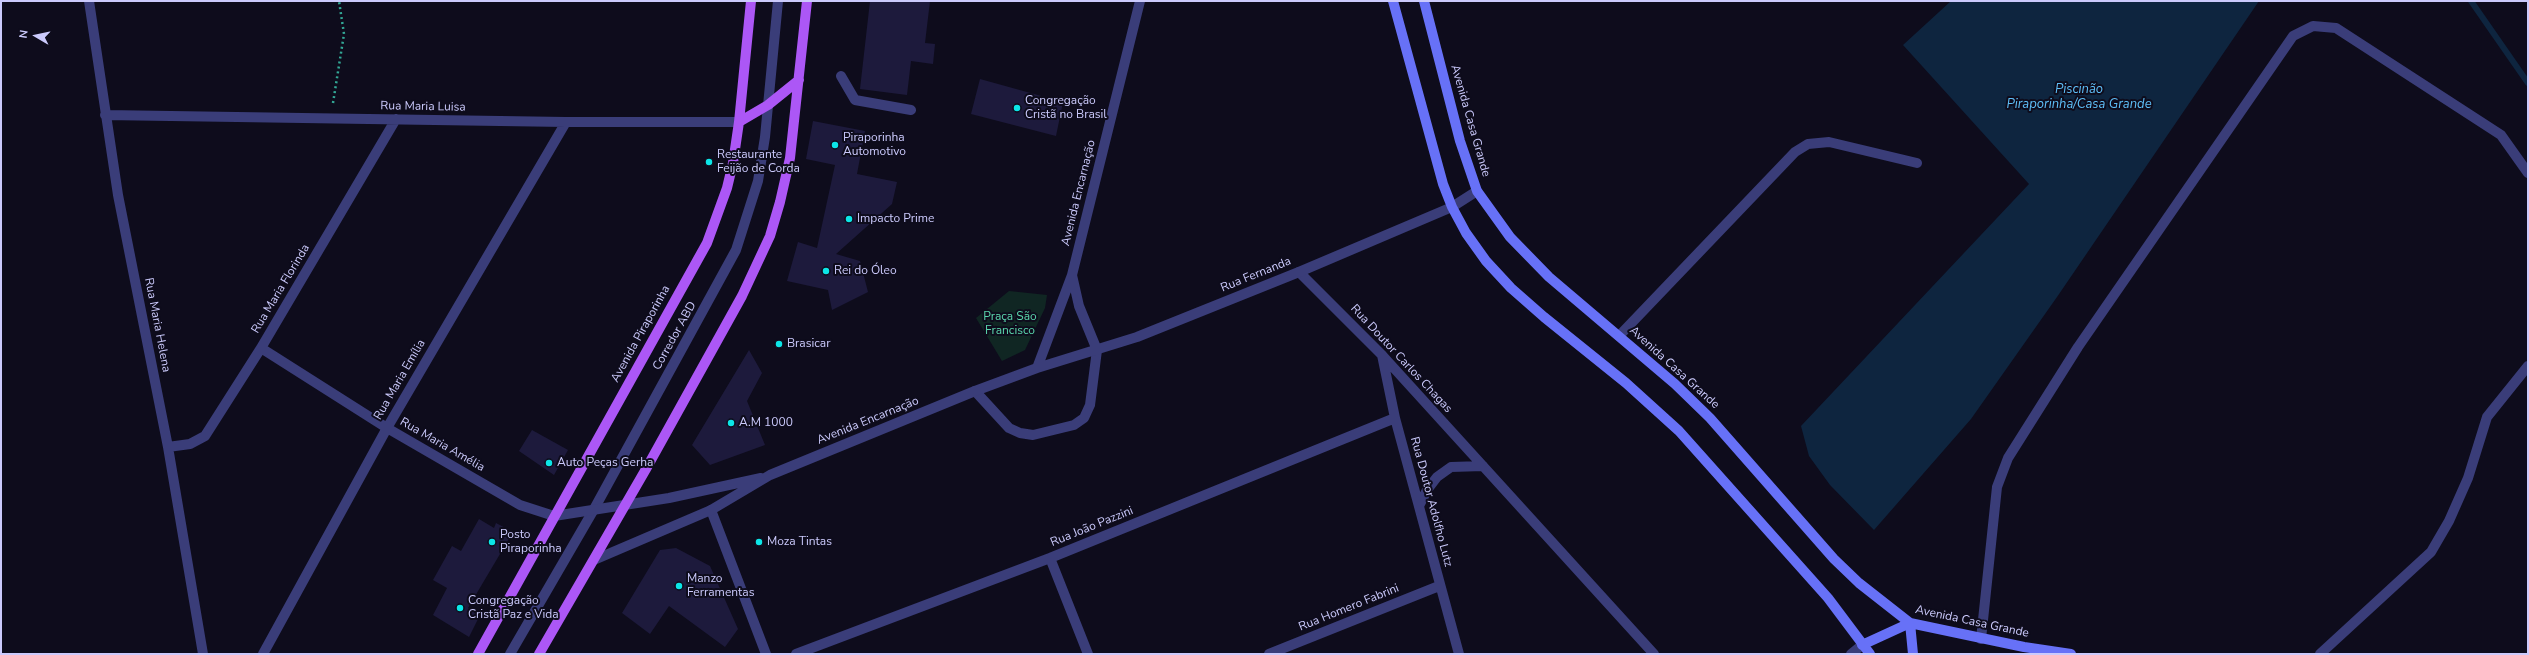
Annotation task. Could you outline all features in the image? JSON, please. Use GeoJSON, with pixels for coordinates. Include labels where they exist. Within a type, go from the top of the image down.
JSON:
{"type":"FeatureCollection","features":[{"type":"Feature","properties":{"kind":"main road","name":"Avenida Piraporinha"},"geometry":{"type":"LineString","coordinates":[[478,654],[707,243],[727,188],[739,122],[751,1]]}},
{"type":"Feature","properties":{"kind":"main road"},"geometry":{"type":"LineString","coordinates":[[539,654],[594,560],[742,296],[770,236],[780,202],[790,158],[807,1]]}},
{"type":"Feature","properties":{"kind":"main road"},"geometry":{"type":"LineString","coordinates":[[1393,1],[1432,151],[1452,207],[1466,233],[1486,261],[1512,288],[1658,410],[1679,430],[1828,598],[1870,654]]}},
{"type":"Feature","properties":{"kind":"main road","name":"Avenida Casa Grande"},"geometry":{"type":"LineString","coordinates":[[1424,1],[1460,141],[1478,191],[1486,206],[1510,237],[1549,277],[1675,384],[1710,418],[1834,559],[1859,583],[1910,623],[1981,638],[2071,654]]}},
{"type":"Feature","properties":{"kind":"main road"},"geometry":{"type":"LineString","coordinates":[[739,122],[768,106],[799,80]]}},
{"type":"Feature","properties":{"kind":"main road"},"geometry":{"type":"LineString","coordinates":[[1862,645],[1910,623],[1913,654]]}},
{"type":"Feature","properties":{"kind":"street","name":"Rua Maria Helena"},"geometry":{"type":"LineString","coordinates":[[89,1],[118,195],[168,447],[203,654]]}},
{"type":"Feature","properties":{"kind":"street","name":"Corredor ABD"},"geometry":{"type":"LineString","coordinates":[[510,654],[593,511],[736,250],[758,181],[768,106],[778,1]]}},
{"type":"Feature","properties":{"kind":"street","name":"Avenida Encarnação"},"geometry":{"type":"LineString","coordinates":[[594,560],[711,510],[770,475],[975,391],[1037,368],[1072,275],[1140,1]]}},
{"type":"Feature","properties":{"kind":"street"},"geometry":{"type":"LineString","coordinates":[[1981,638],[1997,487],[2008,458],[2078,347],[2293,36],[2313,26],[2336,28],[2501,135],[2528,173]]}},
{"type":"Feature","properties":{"kind":"street"},"geometry":{"type":"LineString","coordinates":[[841,76],[855,100],[911,110]]}},
{"type":"Feature","properties":{"kind":"street","name":"Rua Maria Luisa"},"geometry":{"type":"LineString","coordinates":[[106,115],[566,122],[739,122]]}},
{"type":"Feature","properties":{"kind":"street","name":"Rua Maria Florinda"},"geometry":{"type":"LineString","coordinates":[[168,447],[190,444],[205,436],[261,348],[396,119]]}},
{"type":"Feature","properties":{"kind":"street","name":"Rua Maria Emília"},"geometry":{"type":"LineString","coordinates":[[263,654],[387,428],[566,122]]}},
{"type":"Feature","properties":{"kind":"street"},"geometry":{"type":"LineString","coordinates":[[1619,336],[1796,152],[1808,144],[1829,142],[1917,163]]}},
{"type":"Feature","properties":{"kind":"street","name":"Rua Fernanda"},"geometry":{"type":"LineString","coordinates":[[1037,368],[1097,350],[1299,272],[1452,207],[1478,191]]}},
{"type":"Feature","properties":{"kind":"street","name":"Rua Doutor Carlos Chagas"},"geometry":{"type":"LineString","coordinates":[[1299,272],[1382,355],[1654,654]]}},
{"type":"Feature","properties":{"kind":"street","name":"Avenida Encarnação"},"geometry":{"type":"LineString","coordinates":[[975,391],[1009,428],[1020,433],[1033,435],[1074,425],[1084,418],[1090,405],[1097,350],[1079,306],[1072,275]]}},
{"type":"Feature","properties":{"kind":"street","name":"Rua Maria Amélia"},"geometry":{"type":"LineString","coordinates":[[261,348],[387,428],[520,505],[554,516]]}},
{"type":"Feature","properties":{"kind":"street","name":"Rua Doutor Adolfho Lutz"},"geometry":{"type":"LineString","coordinates":[[1382,355],[1395,418],[1439,586],[1459,654]]}},
{"type":"Feature","properties":{"kind":"street"},"geometry":{"type":"LineString","coordinates":[[2320,654],[2431,552],[2449,521],[2468,478],[2487,417],[2528,366]]}},
{"type":"Feature","properties":{"kind":"street","name":"Rua João Pazzini"},"geometry":{"type":"LineString","coordinates":[[796,654],[1050,558],[1395,418]]}},
{"type":"Feature","properties":{"kind":"street"},"geometry":{"type":"LineString","coordinates":[[1419,506],[1426,490],[1436,477],[1451,467],[1483,466]]}},
{"type":"Feature","properties":{"kind":"street","name":"Avenida Encarnação"},"geometry":{"type":"LineString","coordinates":[[554,516],[625,505],[770,475]]}},
{"type":"Feature","properties":{"kind":"street"},"geometry":{"type":"LineString","coordinates":[[711,510],[766,654]]}},
{"type":"Feature","properties":{"kind":"street"},"geometry":{"type":"LineString","coordinates":[[1050,558],[1088,654]]}},
{"type":"Feature","properties":{"kind":"street","name":"Rua Homero Fabrini"},"geometry":{"type":"LineString","coordinates":[[1269,654],[1439,586]]}},
{"type":"Feature","properties":{"kind":"street"},"geometry":{"type":"LineString","coordinates":[[1850,654],[1862,645]]}},
{"type":"Feature","properties":{"kind":"path"},"geometry":{"type":"LineString","coordinates":[[330,119],[343,49],[344,34],[339,1]]}},
{"type":"Feature","properties":{"kind":"green space","name":"Praça São Francisco"},"geometry":{"type":"Polygon","coordinates":[[[1009,291],[1047,295],[1045,308],[1025,350],[1002,361],[976,318],[1009,291]]]}},
{"type":"Feature","properties":{"kind":"water","name":"Piscinão Piraporinha/Casa Grande"},"geometry":{"type":"Polygon","coordinates":[[[1951,1],[2259,1],[2057,297],[1971,419],[1874,530],[1830,485],[1809,456],[1801,426],[2029,184],[1903,45],[1951,1]]]}},
{"type":"Feature","properties":{"kind":"building"},"geometry":{"type":"Polygon","coordinates":[[[870,1],[930,1],[925,43],[935,44],[933,64],[911,61],[907,95],[860,89],[870,1]]]}},
{"type":"Feature","properties":{"kind":"building","name":"Congregação Cristã no Brasil"},"geometry":{"type":"Polygon","coordinates":[[[980,79],[1063,102],[1056,136],[971,114],[980,79]]]}},
{"type":"Feature","properties":{"kind":"building"},"geometry":{"type":"Polygon","coordinates":[[[813,121],[865,131],[857,174],[897,182],[892,204],[836,254],[860,261],[868,292],[832,310],[828,290],[787,281],[798,242],[817,248],[835,165],[806,159],[813,121]]]}},
{"type":"Feature","properties":{"kind":"building","name":"A.M 1000"},"geometry":{"type":"Polygon","coordinates":[[[749,350],[762,373],[747,401],[765,445],[710,465],[692,445],[749,350]]]}},
{"type":"Feature","properties":{"kind":"building","name":"Auto Peças Gerha"},"geometry":{"type":"Polygon","coordinates":[[[532,430],[568,450],[554,475],[519,451],[532,430]]]}},
{"type":"Feature","properties":{"kind":"building"},"geometry":{"type":"Polygon","coordinates":[[[479,519],[494,528],[496,523],[513,532],[468,608],[480,615],[469,637],[433,615],[447,588],[433,580],[452,546],[461,551],[479,519]]]}},
{"type":"Feature","properties":{"kind":"building","name":"Manzo Ferramentas"},"geometry":{"type":"Polygon","coordinates":[[[676,548],[710,566],[738,629],[725,647],[669,606],[650,634],[622,613],[660,550],[676,548]]]}},
{"type":"Feature","properties":{"kind":"waterway"},"geometry":{"type":"LineString","coordinates":[[2471,1],[2528,83]]}},
{"type":"Feature","properties":{"kind":"place","name":"Congregação Cristã no Brasil"},"geometry":{"type":"Point","coordinates":[1017,108]}},
{"type":"Feature","properties":{"kind":"place","name":"Piraporinha Automotivo"},"geometry":{"type":"Point","coordinates":[835,145]}},
{"type":"Feature","properties":{"kind":"place","name":"Restaurante Feijão de Corda"},"geometry":{"type":"Point","coordinates":[709,162]}},
{"type":"Feature","properties":{"kind":"place","name":"Impacto Prime"},"geometry":{"type":"Point","coordinates":[849,219]}},
{"type":"Feature","properties":{"kind":"place","name":"Rei do Óleo"},"geometry":{"type":"Point","coordinates":[826,271]}},
{"type":"Feature","properties":{"kind":"place","name":"Brasicar"},"geometry":{"type":"Point","coordinates":[779,344]}},
{"type":"Feature","properties":{"kind":"place","name":"A.M 1000"},"geometry":{"type":"Point","coordinates":[731,423]}},
{"type":"Feature","properties":{"kind":"place","name":"Auto Peças Gerha"},"geometry":{"type":"Point","coordinates":[549,463]}},
{"type":"Feature","properties":{"kind":"place","name":"Posto Piraporinha"},"geometry":{"type":"Point","coordinates":[492,542]}},
{"type":"Feature","properties":{"kind":"place","name":"Moza Tintas"},"geometry":{"type":"Point","coordinates":[759,542]}},
{"type":"Feature","properties":{"kind":"place","name":"Manzo Ferramentas"},"geometry":{"type":"Point","coordinates":[679,586]}},
{"type":"Feature","properties":{"kind":"place","name":"Congregação Cristã Paz e Vida"},"geometry":{"type":"Point","coordinates":[460,608]}}]}
